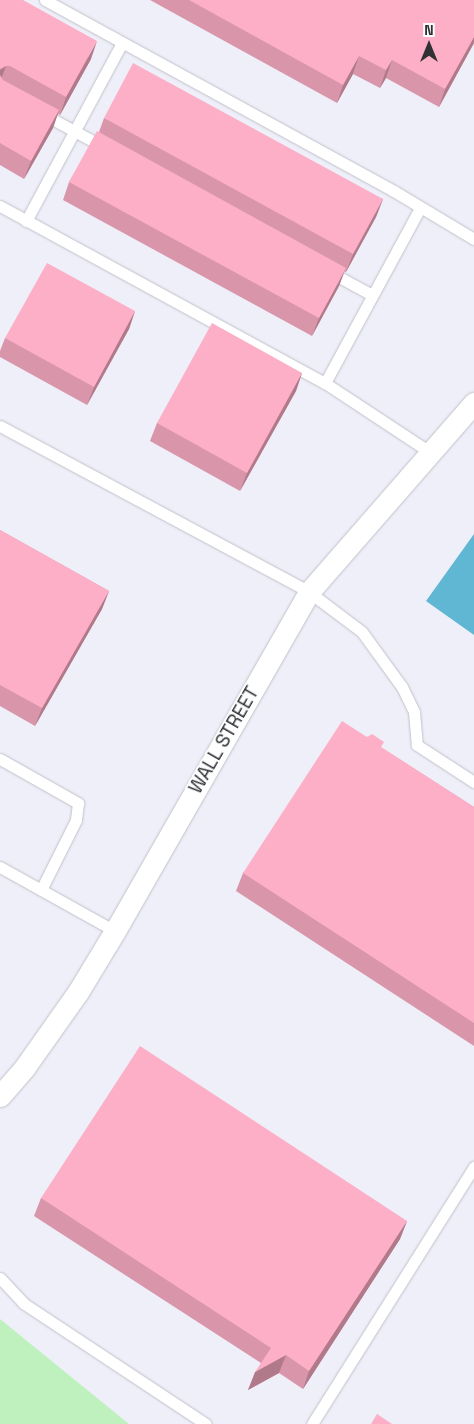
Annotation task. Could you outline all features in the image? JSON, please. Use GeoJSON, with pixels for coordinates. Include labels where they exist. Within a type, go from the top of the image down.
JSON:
{"type":"FeatureCollection","features":[{"type":"Feature","properties":{"kind":"street","name":"WALL STREET"},"geometry":{"type":"LineString","coordinates":[[0,1096],[25,1067],[78,992],[115,931],[309,592],[474,404]]}},
{"type":"Feature","properties":{"kind":"lane"},"geometry":{"type":"LineString","coordinates":[[45,0],[394,191],[474,239]]}},
{"type":"Feature","properties":{"kind":"lane"},"geometry":{"type":"LineString","coordinates":[[26,221],[122,43]]}},
{"type":"Feature","properties":{"kind":"lane"},"geometry":{"type":"LineString","coordinates":[[33,109],[118,155]]}},
{"type":"Feature","properties":{"kind":"lane"},"geometry":{"type":"LineString","coordinates":[[0,206],[325,383],[431,453]]}},
{"type":"Feature","properties":{"kind":"lane"},"geometry":{"type":"LineString","coordinates":[[325,383],[420,208]]}},
{"type":"Feature","properties":{"kind":"lane"},"geometry":{"type":"LineString","coordinates":[[320,266],[372,295]]}},
{"type":"Feature","properties":{"kind":"lane"},"geometry":{"type":"LineString","coordinates":[[0,426],[309,592],[362,632],[402,687],[414,712],[417,745],[474,782]]}},
{"type":"Feature","properties":{"kind":"lane"},"geometry":{"type":"LineString","coordinates":[[0,759],[78,803],[76,820],[41,890]]}},
{"type":"Feature","properties":{"kind":"lane"},"geometry":{"type":"LineString","coordinates":[[0,867],[115,931]]}},
{"type":"Feature","properties":{"kind":"lane"},"geometry":{"type":"LineString","coordinates":[[312,1424],[474,1167]]}},
{"type":"Feature","properties":{"kind":"lane"},"geometry":{"type":"LineString","coordinates":[[0,1278],[23,1303],[206,1424]]}},
{"type":"Feature","properties":{"kind":"green space"},"geometry":{"type":"Polygon","coordinates":[[[0,1319],[129,1424],[0,1424],[0,1319]]]}},
{"type":"Feature","properties":{"kind":"water"},"geometry":{"type":"Polygon","coordinates":[[[474,534],[474,635],[426,601],[474,534]]]}},
{"type":"Feature","properties":{"kind":"building"},"geometry":{"type":"Polygon","coordinates":[[[0,0],[23,0],[97,41],[66,97],[10,66],[0,69],[0,0]]]}},
{"type":"Feature","properties":{"kind":"building"},"geometry":{"type":"Polygon","coordinates":[[[189,0],[474,0],[474,37],[445,89],[392,60],[386,70],[359,56],[343,85],[189,0]]]}},
{"type":"Feature","properties":{"kind":"building"},"geometry":{"type":"Polygon","coordinates":[[[133,63],[383,199],[353,254],[104,118],[133,63]]]}},
{"type":"Feature","properties":{"kind":"building"},"geometry":{"type":"Polygon","coordinates":[[[0,75],[3,80],[59,110],[31,161],[0,143],[0,75]]]}},
{"type":"Feature","properties":{"kind":"building"},"geometry":{"type":"Polygon","coordinates":[[[97,131],[346,268],[319,318],[69,182],[97,131]]]}},
{"type":"Feature","properties":{"kind":"building"},"geometry":{"type":"Polygon","coordinates":[[[47,263],[135,311],[94,387],[5,338],[47,263]]]}},
{"type":"Feature","properties":{"kind":"building"},"geometry":{"type":"Polygon","coordinates":[[[212,323],[302,373],[247,473],[157,423],[212,323]]]}},
{"type":"Feature","properties":{"kind":"building"},"geometry":{"type":"Polygon","coordinates":[[[0,530],[109,591],[42,708],[0,685],[0,530]]]}},
{"type":"Feature","properties":{"kind":"building"},"geometry":{"type":"Polygon","coordinates":[[[342,721],[367,737],[372,734],[384,742],[381,747],[474,807],[474,1023],[243,873],[342,721]]]}},
{"type":"Feature","properties":{"kind":"building"},"geometry":{"type":"Polygon","coordinates":[[[140,1046],[407,1221],[309,1371],[286,1355],[255,1372],[271,1348],[41,1198],[140,1046]]]}},
{"type":"Feature","properties":{"kind":"building"},"geometry":{"type":"Polygon","coordinates":[[[377,1414],[392,1424],[371,1424],[377,1414]]]}}]}
